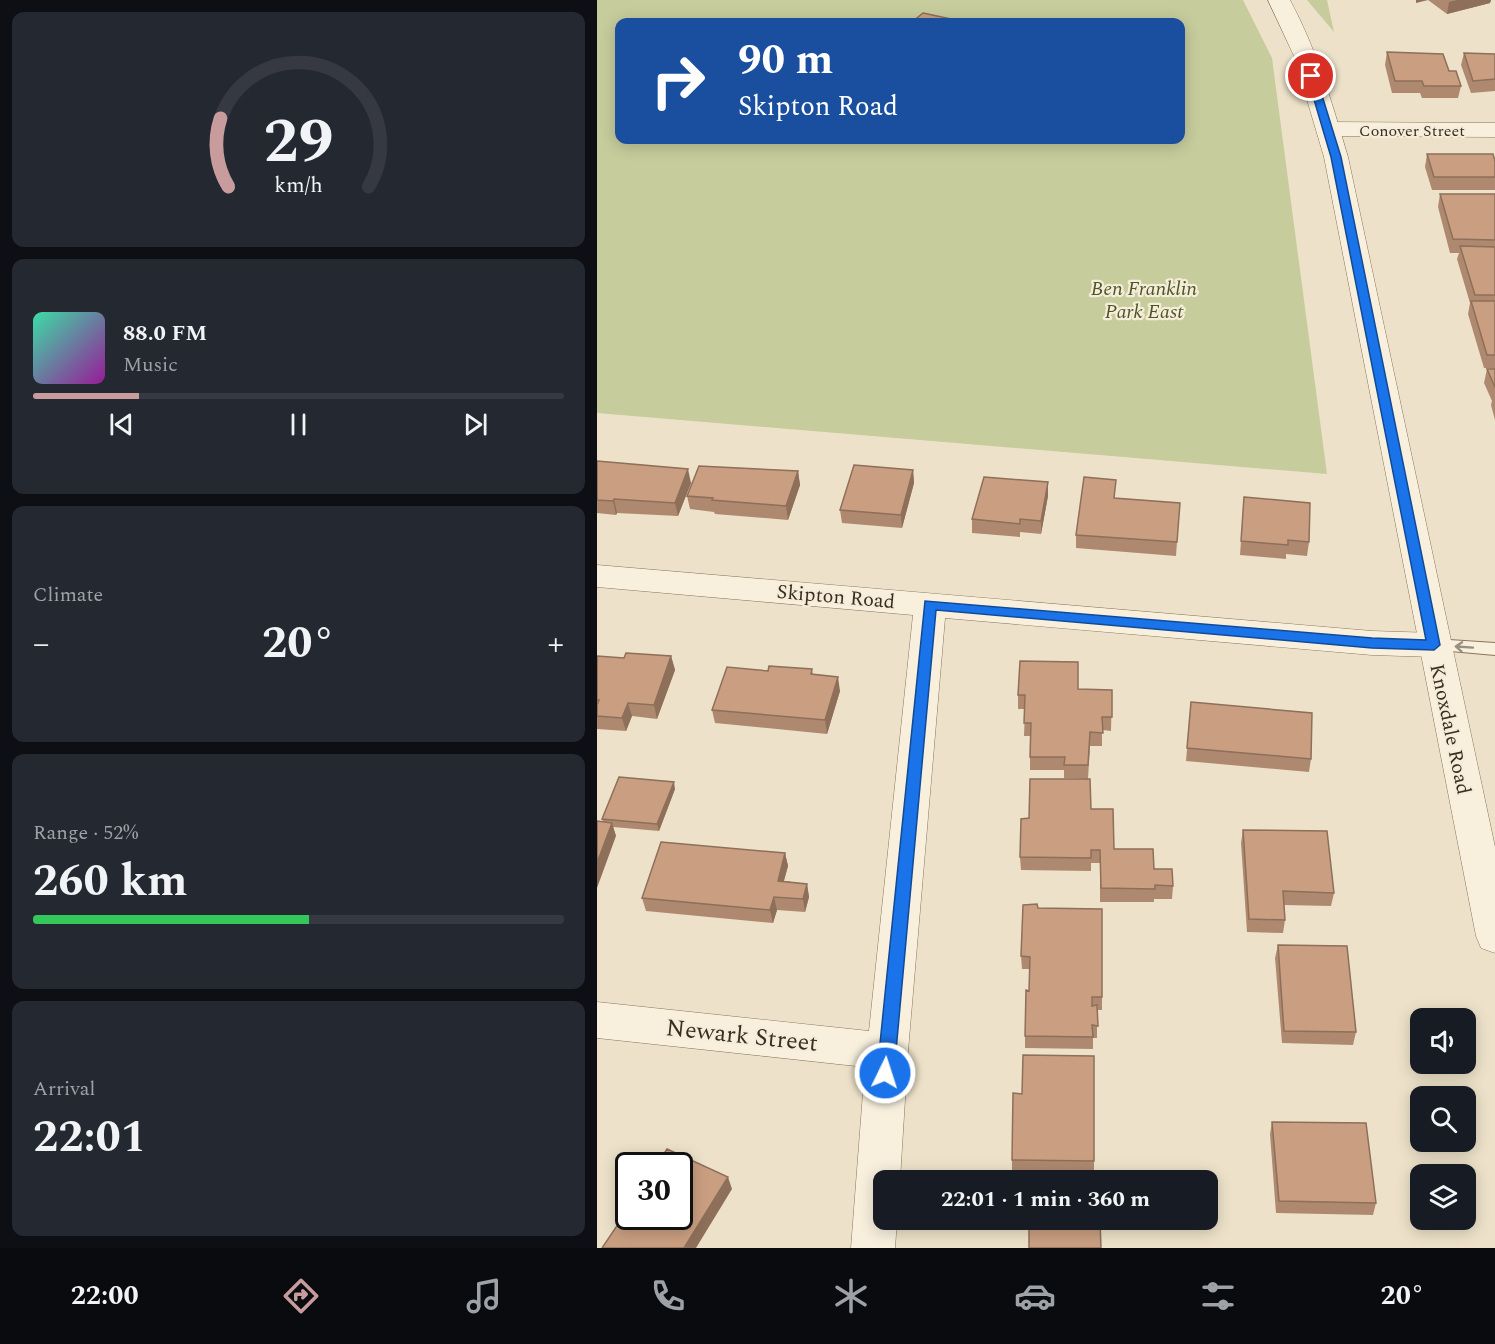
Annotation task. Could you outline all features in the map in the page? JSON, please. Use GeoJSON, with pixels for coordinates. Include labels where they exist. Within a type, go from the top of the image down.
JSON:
{"type":"FeatureCollection","features":[{"type":"Feature","properties":{"kind":"street","name":"Knoxdale Road"},"geometry":{"type":"LineString","coordinates":[[1279,0],[1295,33],[1320,98],[1336,157],[1495,936]]}},
{"type":"Feature","properties":{"kind":"street","name":"Conover Street"},"geometry":{"type":"LineString","coordinates":[[1328,129],[1495,130]]}},
{"type":"Feature","properties":{"kind":"street","name":"Skipton Road"},"geometry":{"type":"LineString","coordinates":[[597,576],[1372,643],[1434,645]]}},
{"type":"Feature","properties":{"kind":"street"},"geometry":{"type":"LineString","coordinates":[[873,1248],[887,1051],[930,604]]}},
{"type":"Feature","properties":{"kind":"street","name":"Newark Street"},"geometry":{"type":"LineString","coordinates":[[597,1020],[887,1051]]}},
{"type":"Feature","properties":{"kind":"lane"},"geometry":{"type":"LineString","coordinates":[[1434,645],[1495,649]]}},
{"type":"Feature","properties":{"kind":"green space","name":"Ben Franklin Park East"},"geometry":{"type":"Polygon","coordinates":[[[597,0],[1243,0],[1272,58],[1327,474],[597,413],[597,0]]]}},
{"type":"Feature","properties":{"kind":"green space"},"geometry":{"type":"Polygon","coordinates":[[[1307,0],[1327,0],[1334,32],[1307,0]]]}},
{"type":"Feature","properties":{"kind":"building"},"geometry":{"type":"Polygon","coordinates":[[[923,13],[946,18],[917,18],[923,13]]]}},
{"type":"Feature","properties":{"kind":"building"},"geometry":{"type":"Polygon","coordinates":[[[1387,52],[1443,54],[1449,71],[1456,71],[1461,86],[1424,86],[1422,81],[1395,81],[1387,52]]]}},
{"type":"Feature","properties":{"kind":"building"},"geometry":{"type":"Polygon","coordinates":[[[1464,53],[1495,54],[1495,79],[1473,81],[1464,53]]]}},
{"type":"Feature","properties":{"kind":"building"},"geometry":{"type":"Polygon","coordinates":[[[1427,154],[1493,154],[1495,177],[1434,177],[1427,154]]]}},
{"type":"Feature","properties":{"kind":"building"},"geometry":{"type":"Polygon","coordinates":[[[1440,194],[1495,194],[1495,240],[1453,239],[1440,194]]]}},
{"type":"Feature","properties":{"kind":"building"},"geometry":{"type":"Polygon","coordinates":[[[1460,246],[1495,247],[1495,295],[1475,295],[1460,246]]]}},
{"type":"Feature","properties":{"kind":"building"},"geometry":{"type":"Polygon","coordinates":[[[1471,301],[1495,301],[1495,355],[1487,355],[1471,301]]]}},
{"type":"Feature","properties":{"kind":"building"},"geometry":{"type":"Polygon","coordinates":[[[1487,369],[1495,369],[1495,387],[1487,369]]]}},
{"type":"Feature","properties":{"kind":"building"},"geometry":{"type":"Polygon","coordinates":[[[597,461],[688,469],[675,503],[597,500],[597,461]]]}},
{"type":"Feature","properties":{"kind":"building"},"geometry":{"type":"Polygon","coordinates":[[[854,465],[913,470],[901,515],[840,510],[854,465]]]}},
{"type":"Feature","properties":{"kind":"building"},"geometry":{"type":"Polygon","coordinates":[[[699,466],[798,471],[786,506],[687,496],[699,466]]]}},
{"type":"Feature","properties":{"kind":"building"},"geometry":{"type":"Polygon","coordinates":[[[984,477],[1048,482],[1041,521],[1020,519],[1020,524],[972,519],[984,477]]]}},
{"type":"Feature","properties":{"kind":"building"},"geometry":{"type":"Polygon","coordinates":[[[1084,477],[1116,480],[1114,498],[1180,503],[1177,542],[1076,535],[1084,477]]]}},
{"type":"Feature","properties":{"kind":"building"},"geometry":{"type":"Polygon","coordinates":[[[1244,497],[1310,503],[1309,542],[1288,540],[1288,545],[1241,541],[1244,497]]]}},
{"type":"Feature","properties":{"kind":"building"},"geometry":{"type":"Polygon","coordinates":[[[626,653],[671,656],[654,705],[628,703],[622,718],[597,716],[599,700],[597,700],[597,656],[624,658],[626,653]]]}},
{"type":"Feature","properties":{"kind":"building"},"geometry":{"type":"Polygon","coordinates":[[[1020,661],[1078,662],[1078,689],[1112,690],[1112,717],[1102,717],[1103,733],[1090,732],[1088,765],[1064,765],[1065,757],[1030,757],[1031,723],[1024,723],[1025,695],[1018,695],[1020,661]]]}},
{"type":"Feature","properties":{"kind":"building"},"geometry":{"type":"Polygon","coordinates":[[[769,666],[812,669],[811,674],[838,677],[825,720],[712,710],[727,667],[768,671],[769,666]]]}},
{"type":"Feature","properties":{"kind":"building"},"geometry":{"type":"Polygon","coordinates":[[[1191,702],[1312,713],[1311,759],[1187,748],[1191,702]]]}},
{"type":"Feature","properties":{"kind":"building"},"geometry":{"type":"Polygon","coordinates":[[[619,777],[674,782],[657,824],[602,819],[619,777]]]}},
{"type":"Feature","properties":{"kind":"building"},"geometry":{"type":"Polygon","coordinates":[[[1030,779],[1090,779],[1091,809],[1113,809],[1114,849],[1153,849],[1154,869],[1172,869],[1173,886],[1155,885],[1155,889],[1101,888],[1100,850],[1091,850],[1091,858],[1020,857],[1021,819],[1029,818],[1030,779]]]}},
{"type":"Feature","properties":{"kind":"building"},"geometry":{"type":"Polygon","coordinates":[[[597,821],[612,823],[597,863],[597,821]]]}},
{"type":"Feature","properties":{"kind":"building"},"geometry":{"type":"Polygon","coordinates":[[[1243,830],[1327,831],[1334,893],[1283,891],[1285,920],[1249,919],[1243,830]]]}},
{"type":"Feature","properties":{"kind":"building"},"geometry":{"type":"Polygon","coordinates":[[[661,842],[785,853],[778,881],[807,884],[803,899],[774,897],[770,910],[642,898],[661,842]]]}},
{"type":"Feature","properties":{"kind":"building"},"geometry":{"type":"Polygon","coordinates":[[[1037,904],[1038,908],[1102,909],[1102,997],[1092,997],[1092,1006],[1097,1005],[1098,1026],[1092,1025],[1093,1037],[1025,1036],[1026,990],[1029,991],[1030,957],[1021,956],[1023,905],[1037,904]]]}},
{"type":"Feature","properties":{"kind":"building"},"geometry":{"type":"Polygon","coordinates":[[[1278,945],[1347,946],[1356,1032],[1284,1031],[1278,945]]]}},
{"type":"Feature","properties":{"kind":"building"},"geometry":{"type":"Polygon","coordinates":[[[1023,1055],[1094,1056],[1094,1161],[1012,1160],[1013,1093],[1022,1094],[1023,1055]]]}},
{"type":"Feature","properties":{"kind":"building"},"geometry":{"type":"Polygon","coordinates":[[[1272,1122],[1366,1123],[1376,1203],[1279,1201],[1272,1122]]]}},
{"type":"Feature","properties":{"kind":"building"},"geometry":{"type":"Polygon","coordinates":[[[693,1161],[728,1177],[684,1248],[602,1248],[615,1229],[693,1230],[693,1161]]]}},
{"type":"Feature","properties":{"kind":"building"},"geometry":{"type":"Polygon","coordinates":[[[1029,1230],[1100,1230],[1101,1248],[1029,1248],[1029,1230]]]}},
{"type":"Feature","properties":{"kind":"route"},"geometry":{"type":"LineString","coordinates":[[885,1073],[930,604],[1372,643],[1434,645],[1336,157],[1320,98],[1311,76]]}}]}
